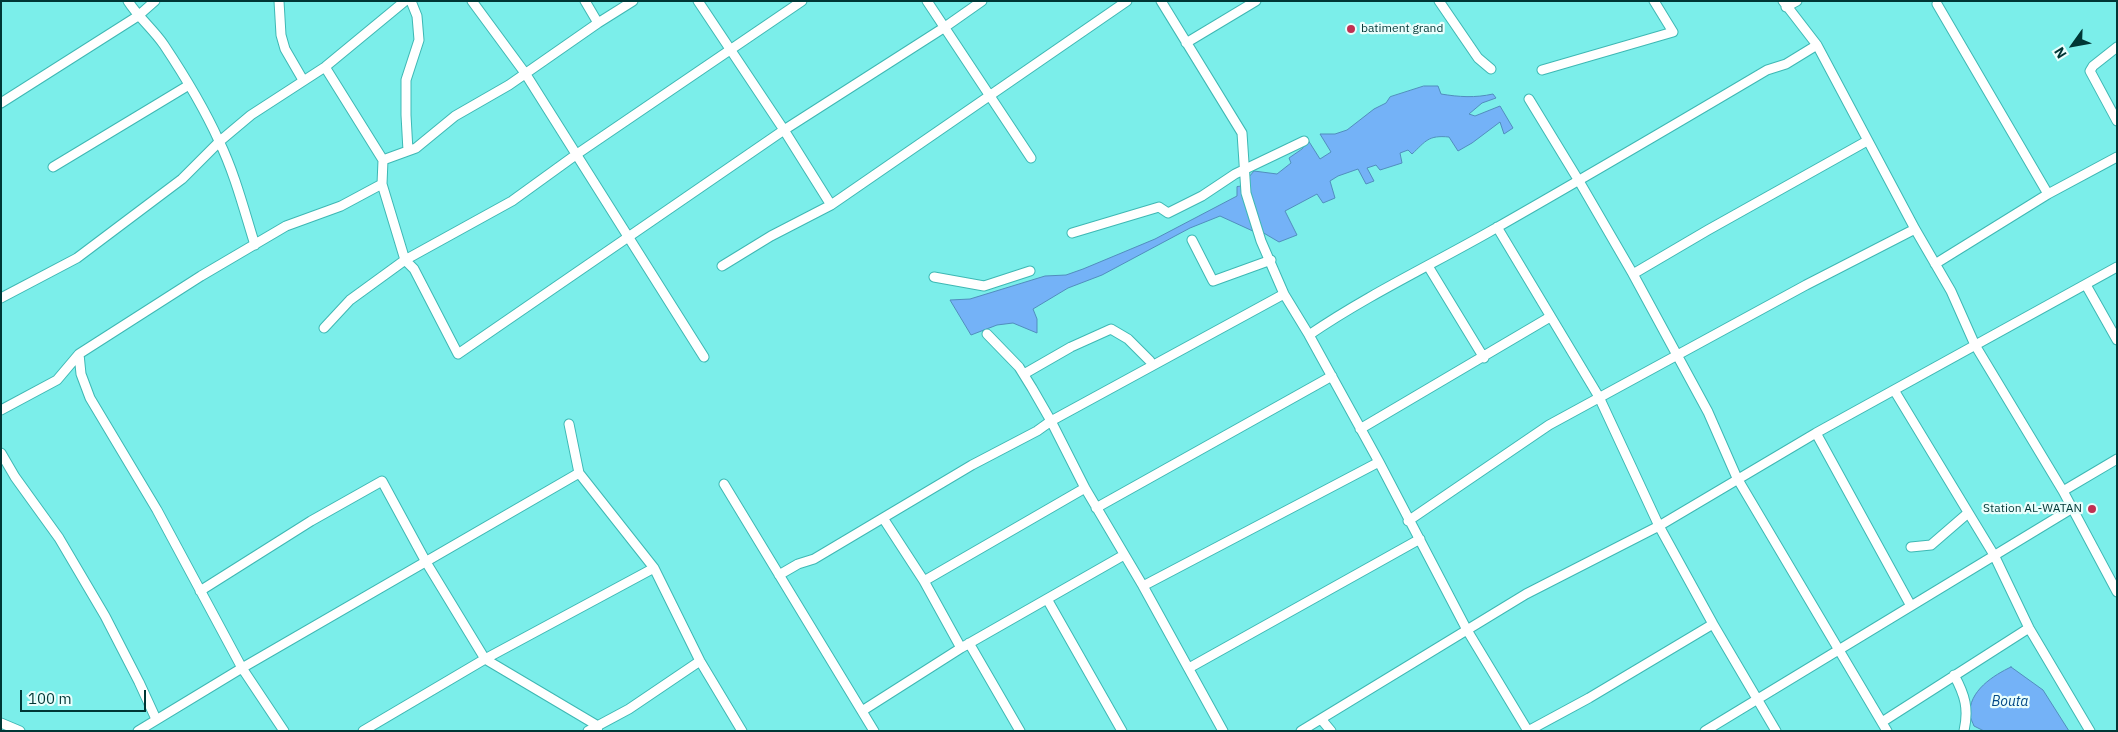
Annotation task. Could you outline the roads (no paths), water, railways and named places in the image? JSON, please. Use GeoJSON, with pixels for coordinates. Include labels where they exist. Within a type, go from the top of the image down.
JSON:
{"type":"FeatureCollection","features":[{"type":"Feature","properties":{"kind":"street"},"geometry":{"type":"LineString","coordinates":[[128,1],[138,16],[163,43],[220,141],[234,176],[255,245]]}},
{"type":"Feature","properties":{"kind":"street"},"geometry":{"type":"LineString","coordinates":[[1,103],[138,16],[155,1]]}},
{"type":"Feature","properties":{"kind":"street"},"geometry":{"type":"LineString","coordinates":[[279,1],[281,34],[286,49],[303,80]]}},
{"type":"Feature","properties":{"kind":"street"},"geometry":{"type":"LineString","coordinates":[[1,298],[77,258],[182,179],[220,141],[251,115],[325,67],[405,1]]}},
{"type":"Feature","properties":{"kind":"street"},"geometry":{"type":"LineString","coordinates":[[408,151],[406,80],[419,40],[417,16],[411,1]]}},
{"type":"Feature","properties":{"kind":"street"},"geometry":{"type":"LineString","coordinates":[[472,1],[524,73],[577,154],[704,357]]}},
{"type":"Feature","properties":{"kind":"street"},"geometry":{"type":"LineString","coordinates":[[584,1],[598,23]]}},
{"type":"Feature","properties":{"kind":"street"},"geometry":{"type":"LineString","coordinates":[[383,160],[416,148],[455,116],[509,85],[524,73],[633,1]]}},
{"type":"Feature","properties":{"kind":"street"},"geometry":{"type":"LineString","coordinates":[[698,1],[784,130],[831,205]]}},
{"type":"Feature","properties":{"kind":"street"},"geometry":{"type":"LineString","coordinates":[[324,328],[350,300],[405,260],[512,201],[577,154],[802,1]]}},
{"type":"Feature","properties":{"kind":"street"},"geometry":{"type":"LineString","coordinates":[[927,1],[1031,158]]}},
{"type":"Feature","properties":{"kind":"street"},"geometry":{"type":"LineString","coordinates":[[325,67],[383,160],[382,184],[405,260],[414,269],[458,354],[784,130],[945,27],[982,1]]}},
{"type":"Feature","properties":{"kind":"street"},"geometry":{"type":"LineString","coordinates":[[722,266],[772,236],[831,205],[1127,1]]}},
{"type":"Feature","properties":{"kind":"street"},"geometry":{"type":"LineString","coordinates":[[1161,1],[1242,133],[1246,193],[1261,241],[1284,294],[1309,335],[1379,462],[1408,521],[1420,539],[1467,630],[1528,731],[1589,698],[1713,624]]}},
{"type":"Feature","properties":{"kind":"street"},"geometry":{"type":"LineString","coordinates":[[1186,43],[1256,1]]}},
{"type":"Feature","properties":{"kind":"street"},"geometry":{"type":"LineString","coordinates":[[1438,1],[1478,58],[1491,69]]}},
{"type":"Feature","properties":{"kind":"street"},"geometry":{"type":"LineString","coordinates":[[1542,70],[1673,32],[1654,1]]}},
{"type":"Feature","properties":{"kind":"street"},"geometry":{"type":"LineString","coordinates":[[1797,1],[1784,4],[1817,45],[1867,141],[1951,291],[1975,345],[2062,490],[2117,592]]}},
{"type":"Feature","properties":{"kind":"street"},"geometry":{"type":"LineString","coordinates":[[1938,2],[2048,194]]}},
{"type":"Feature","properties":{"kind":"street"},"geometry":{"type":"LineString","coordinates":[[1309,335],[1348,309],[1579,181],[1766,70],[1786,64],[1817,45]]}},
{"type":"Feature","properties":{"kind":"street"},"geometry":{"type":"LineString","coordinates":[[2117,47],[2093,66],[2090,71],[2117,122]]}},
{"type":"Feature","properties":{"kind":"street"},"geometry":{"type":"LineString","coordinates":[[53,167],[189,85]]}},
{"type":"Feature","properties":{"kind":"street"},"geometry":{"type":"LineString","coordinates":[[1529,99],[1633,274],[1708,412],[1737,478],[1887,731]]}},
{"type":"Feature","properties":{"kind":"street"},"geometry":{"type":"LineString","coordinates":[[1072,233],[1159,207],[1168,213],[1202,196],[1245,169],[1304,141]]}},
{"type":"Feature","properties":{"kind":"street"},"geometry":{"type":"LineString","coordinates":[[1633,274],[1867,141]]}},
{"type":"Feature","properties":{"kind":"street"},"geometry":{"type":"LineString","coordinates":[[1935,264],[2048,194],[2117,157]]}},
{"type":"Feature","properties":{"kind":"street"},"geometry":{"type":"LineString","coordinates":[[1,410],[57,380],[79,354],[201,276],[286,226],[341,206],[382,184]]}},
{"type":"Feature","properties":{"kind":"street"},"geometry":{"type":"LineString","coordinates":[[1497,227],[1599,397],[1659,526],[1713,624],[1776,731]]}},
{"type":"Feature","properties":{"kind":"street"},"geometry":{"type":"LineString","coordinates":[[1408,521],[1549,426],[1599,397],[1915,228]]}},
{"type":"Feature","properties":{"kind":"street"},"geometry":{"type":"LineString","coordinates":[[1192,240],[1213,281],[1270,260]]}},
{"type":"Feature","properties":{"kind":"street"},"geometry":{"type":"LineString","coordinates":[[1428,266],[1484,358]]}},
{"type":"Feature","properties":{"kind":"street"},"geometry":{"type":"LineString","coordinates":[[1301,731],[1526,594],[1659,526],[1737,478],[1816,433],[2117,267]]}},
{"type":"Feature","properties":{"kind":"street"},"geometry":{"type":"LineString","coordinates":[[934,277],[984,286],[1030,271]]}},
{"type":"Feature","properties":{"kind":"street"},"geometry":{"type":"LineString","coordinates":[[2086,285],[2117,340]]}},
{"type":"Feature","properties":{"kind":"street"},"geometry":{"type":"LineString","coordinates":[[780,575],[798,564],[814,559],[972,465],[1037,432],[1052,421],[1284,294]]}},
{"type":"Feature","properties":{"kind":"street"},"geometry":{"type":"LineString","coordinates":[[1360,429],[1484,358],[1550,317]]}},
{"type":"Feature","properties":{"kind":"street"},"geometry":{"type":"LineString","coordinates":[[1024,374],[1071,347],[1111,329],[1128,339],[1150,361]]}},
{"type":"Feature","properties":{"kind":"street"},"geometry":{"type":"LineString","coordinates":[[987,334],[1019,367],[1052,421],[1096,508],[1143,586],[1223,731]]}},
{"type":"Feature","properties":{"kind":"street"},"geometry":{"type":"LineString","coordinates":[[79,354],[81,374],[90,398],[156,510],[242,668],[284,731]]}},
{"type":"Feature","properties":{"kind":"street"},"geometry":{"type":"LineString","coordinates":[[1096,508],[1332,376]]}},
{"type":"Feature","properties":{"kind":"street"},"geometry":{"type":"LineString","coordinates":[[1894,390],[1994,555],[2029,628],[2090,731]]}},
{"type":"Feature","properties":{"kind":"street"},"geometry":{"type":"LineString","coordinates":[[569,424],[579,473],[654,568],[700,661],[742,731]]}},
{"type":"Feature","properties":{"kind":"street"},"geometry":{"type":"LineString","coordinates":[[1816,433],[1911,606]]}},
{"type":"Feature","properties":{"kind":"street"},"geometry":{"type":"LineString","coordinates":[[1,453],[15,477],[59,538],[105,616],[156,719]]}},
{"type":"Feature","properties":{"kind":"street"},"geometry":{"type":"LineString","coordinates":[[2062,490],[2117,459]]}},
{"type":"Feature","properties":{"kind":"street"},"geometry":{"type":"LineString","coordinates":[[1143,586],[1379,462]]}},
{"type":"Feature","properties":{"kind":"street"},"geometry":{"type":"LineString","coordinates":[[138,731],[242,668],[579,473]]}},
{"type":"Feature","properties":{"kind":"street"},"geometry":{"type":"LineString","coordinates":[[200,591],[311,521],[382,481],[426,562],[485,659],[597,728]]}},
{"type":"Feature","properties":{"kind":"street"},"geometry":{"type":"LineString","coordinates":[[724,484],[874,731]]}},
{"type":"Feature","properties":{"kind":"street"},"geometry":{"type":"LineString","coordinates":[[924,581],[1085,488]]}},
{"type":"Feature","properties":{"kind":"street"},"geometry":{"type":"LineString","coordinates":[[1705,731],[2072,509]]}},
{"type":"Feature","properties":{"kind":"street"},"geometry":{"type":"LineString","coordinates":[[1912,547],[1931,545],[1968,512]]}},
{"type":"Feature","properties":{"kind":"street"},"geometry":{"type":"LineString","coordinates":[[883,518],[1020,731]]}},
{"type":"Feature","properties":{"kind":"street"},"geometry":{"type":"LineString","coordinates":[[1189,668],[1420,539]]}},
{"type":"Feature","properties":{"kind":"street"},"geometry":{"type":"LineString","coordinates":[[862,711],[965,645],[1124,555]]}},
{"type":"Feature","properties":{"kind":"street"},"geometry":{"type":"LineString","coordinates":[[364,731],[485,659],[654,568]]}},
{"type":"Feature","properties":{"kind":"street"},"geometry":{"type":"LineString","coordinates":[[2107,576],[2117,570]]}},
{"type":"Feature","properties":{"kind":"street"},"geometry":{"type":"LineString","coordinates":[[1047,599],[1122,731]]}},
{"type":"Feature","properties":{"kind":"street"},"geometry":{"type":"LineString","coordinates":[[1882,722],[2029,628]]}},
{"type":"Feature","properties":{"kind":"street"},"geometry":{"type":"LineString","coordinates":[[588,731],[629,710],[700,661]]}},
{"type":"Feature","properties":{"kind":"street"},"geometry":{"type":"LineString","coordinates":[[1954,675],[1964,693],[1967,706],[1964,731]]}},
{"type":"Feature","properties":{"kind":"street"},"geometry":{"type":"LineString","coordinates":[[1320,719],[1331,731]]}},
{"type":"Feature","properties":{"kind":"street"},"geometry":{"type":"LineString","coordinates":[[1,723],[20,731]]}},
{"type":"Feature","properties":{"kind":"water"},"geometry":{"type":"Polygon","coordinates":[[[1424,86],[1438,86],[1441,94],[1454,96],[1473,97],[1493,94],[1496,98],[1482,103],[1469,114],[1475,116],[1500,106],[1513,128],[1504,134],[1500,122],[1458,151],[1449,137],[1432,138],[1424,142],[1412,154],[1408,150],[1400,153],[1402,163],[1380,170],[1376,165],[1367,168],[1374,181],[1366,184],[1358,169],[1338,176],[1330,181],[1335,198],[1323,203],[1317,194],[1285,211],[1297,235],[1279,242],[1262,232],[1250,201],[1248,178],[1254,171],[1277,174],[1291,163],[1289,158],[1302,149],[1308,140],[1320,159],[1331,152],[1320,134],[1335,134],[1347,130],[1374,109],[1386,103],[1390,97],[1424,86]]]}},
{"type":"Feature","properties":{"kind":"water"},"geometry":{"type":"Polygon","coordinates":[[[1244,186],[1255,232],[1220,216],[1190,228],[1102,275],[1068,288],[1033,309],[1037,319],[1037,333],[1013,323],[997,325],[971,335],[950,300],[970,299],[1045,276],[1066,275],[1083,269],[1155,239],[1237,196],[1237,187],[1244,186]]]}},
{"type":"Feature","properties":{"kind":"water","name":"Bouta"},"geometry":{"type":"Polygon","coordinates":[[[2011,667],[2043,690],[2069,731],[1984,731],[1974,726],[1970,716],[1970,706],[1973,698],[1990,679],[2011,667]]]}},
{"type":"Feature","properties":{"kind":"place","name":"batiment grand"},"geometry":{"type":"Point","coordinates":[1351,29]}},
{"type":"Feature","properties":{"kind":"place","name":"Station AL-WATAN"},"geometry":{"type":"Point","coordinates":[2092,509]}}]}
